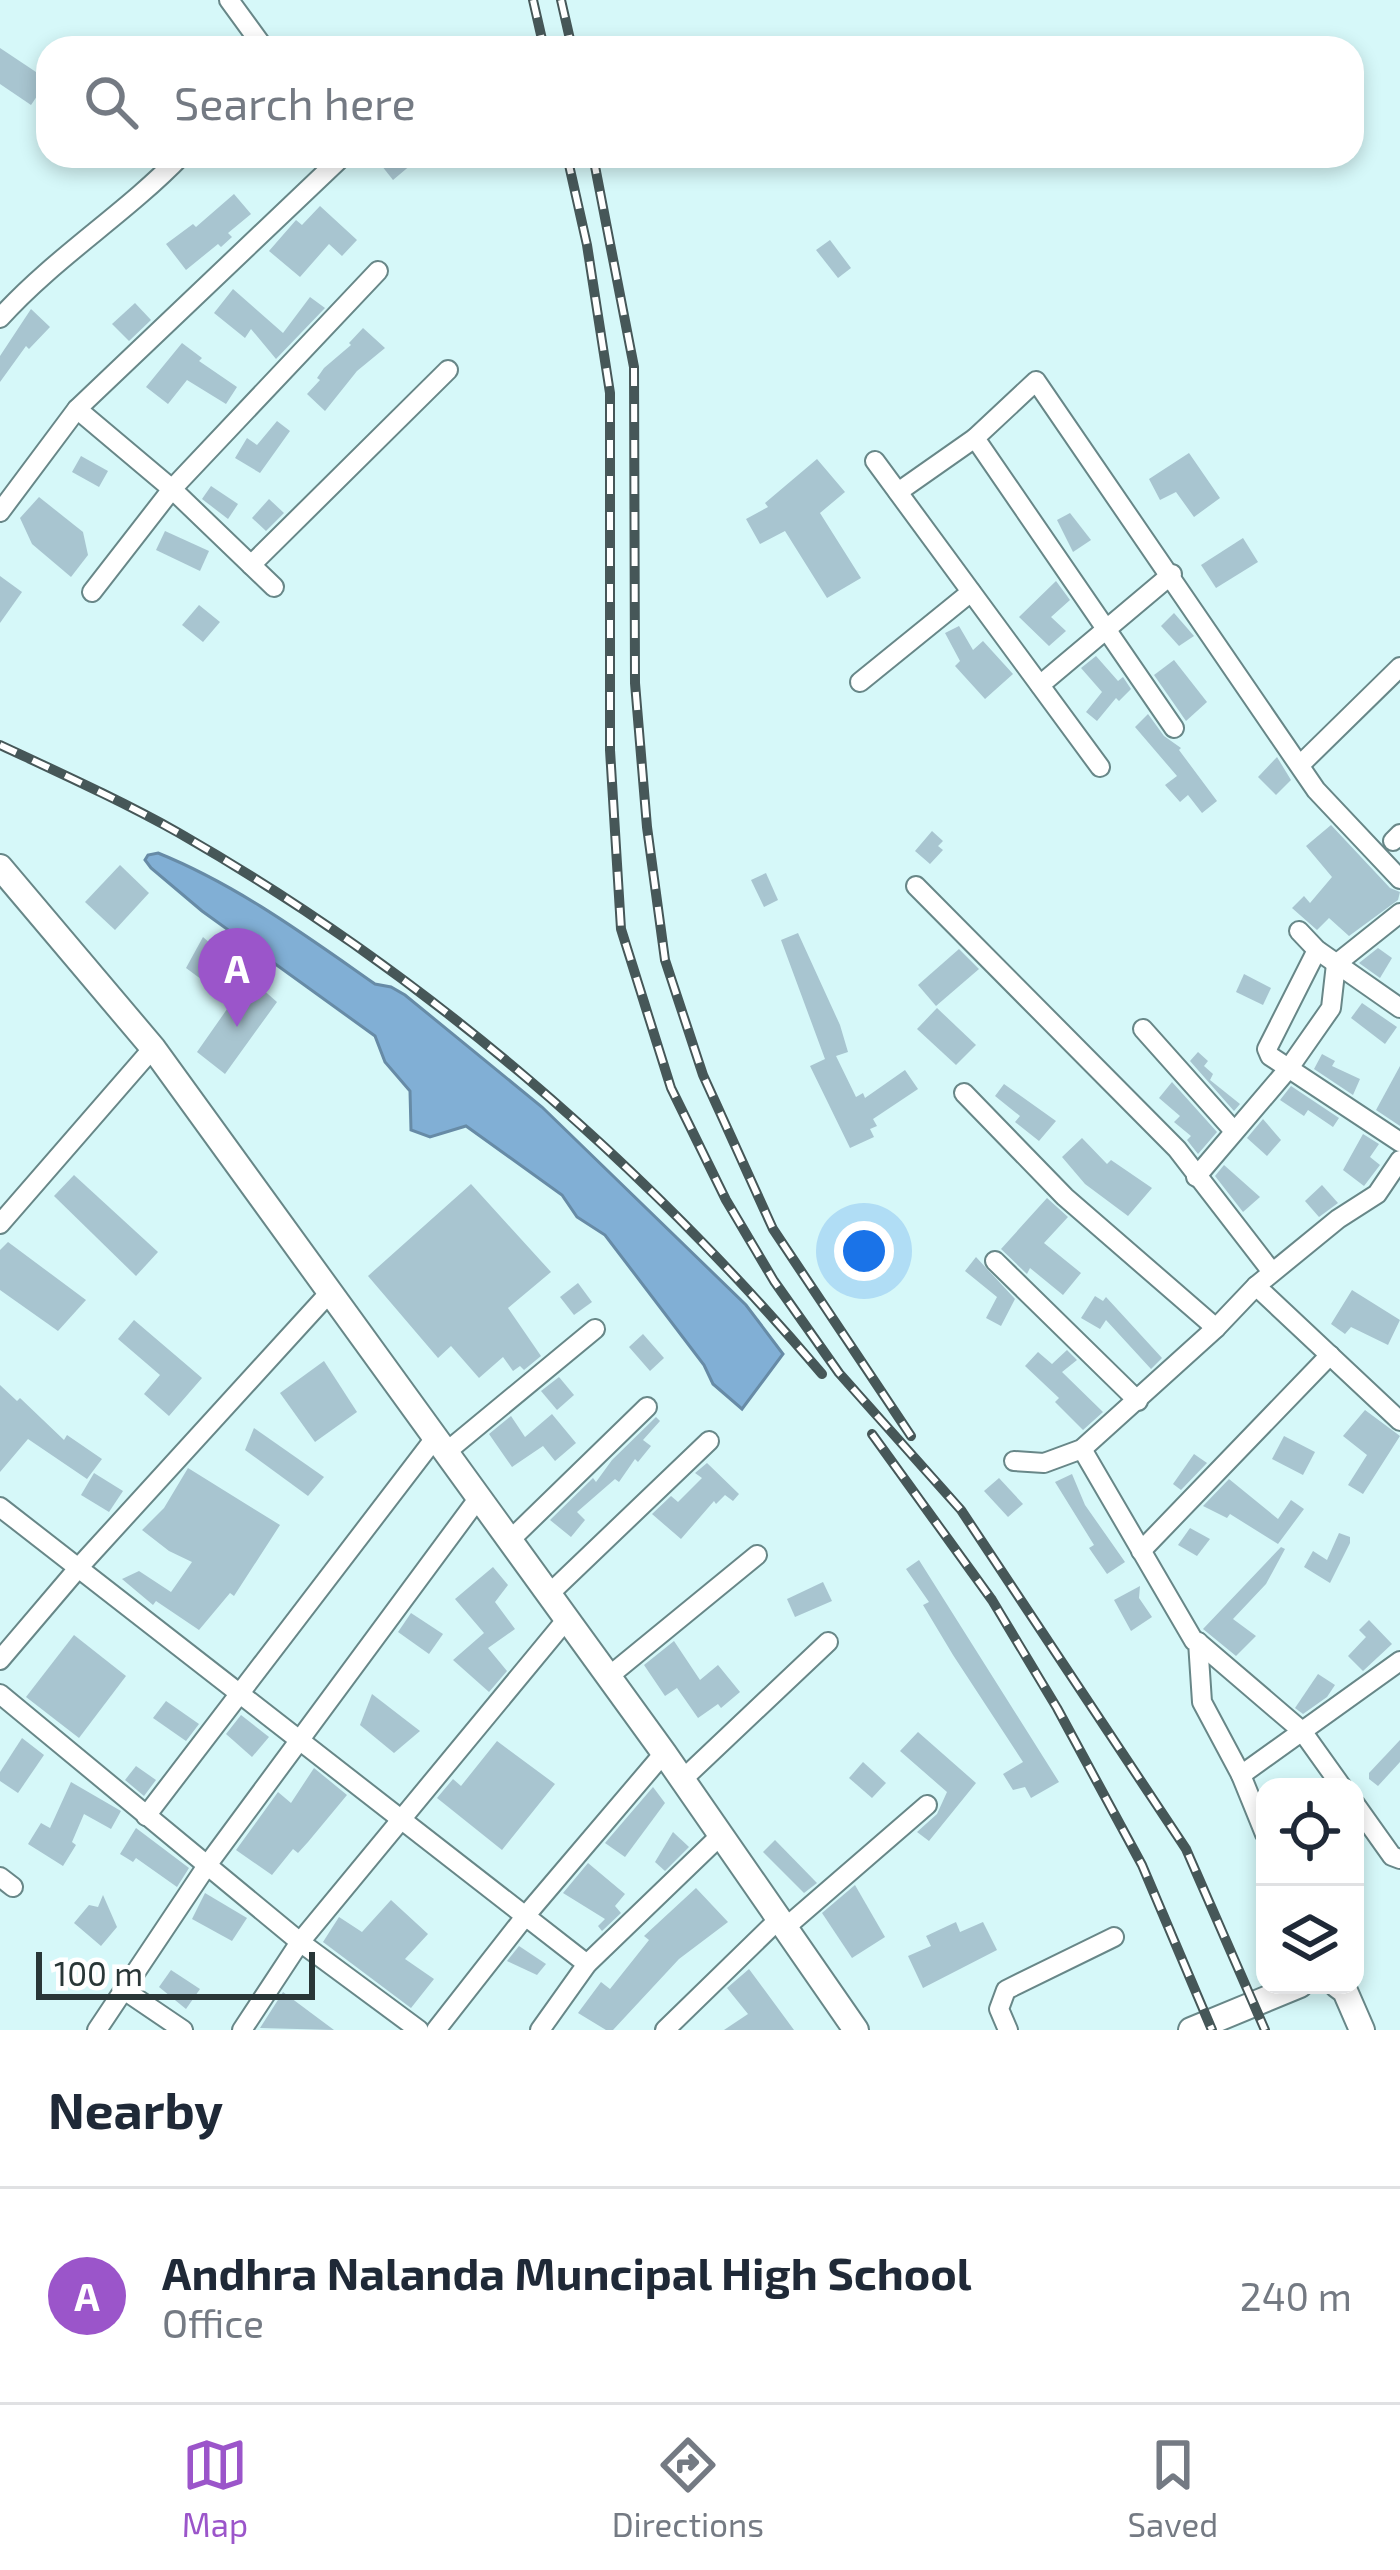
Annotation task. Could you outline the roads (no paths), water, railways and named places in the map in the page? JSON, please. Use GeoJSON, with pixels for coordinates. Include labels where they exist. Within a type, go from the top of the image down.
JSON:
{"type":"FeatureCollection","features":[{"type":"Feature","properties":{"kind":"street"},"geometry":{"type":"LineString","coordinates":[[230,0],[256,36]]}},
{"type":"Feature","properties":{"kind":"street"},"geometry":{"type":"LineString","coordinates":[[0,318],[24,291],[170,168]]}},
{"type":"Feature","properties":{"kind":"street"},"geometry":{"type":"LineString","coordinates":[[0,512],[77,409],[330,168]]}},
{"type":"Feature","properties":{"kind":"street"},"geometry":{"type":"LineString","coordinates":[[92,592],[172,489],[379,271]]}},
{"type":"Feature","properties":{"kind":"street"},"geometry":{"type":"LineString","coordinates":[[251,565],[448,370]]}},
{"type":"Feature","properties":{"kind":"street"},"geometry":{"type":"LineString","coordinates":[[898,492],[975,438],[1036,381],[1300,765],[1356,836],[1400,879]]}},
{"type":"Feature","properties":{"kind":"street"},"geometry":{"type":"LineString","coordinates":[[77,409],[172,489],[274,587]]}},
{"type":"Feature","properties":{"kind":"street"},"geometry":{"type":"LineString","coordinates":[[975,438],[1174,728]]}},
{"type":"Feature","properties":{"kind":"street"},"geometry":{"type":"LineString","coordinates":[[875,461],[1100,767]]}},
{"type":"Feature","properties":{"kind":"street"},"geometry":{"type":"LineString","coordinates":[[1040,685],[1172,574]]}},
{"type":"Feature","properties":{"kind":"street"},"geometry":{"type":"LineString","coordinates":[[860,682],[971,592]]}},
{"type":"Feature","properties":{"kind":"street"},"geometry":{"type":"LineString","coordinates":[[1300,765],[1400,668]]}},
{"type":"Feature","properties":{"kind":"street"},"geometry":{"type":"LineString","coordinates":[[0,867],[153,1048],[683,1779],[856,2030]]}},
{"type":"Feature","properties":{"kind":"street"},"geometry":{"type":"LineString","coordinates":[[916,886],[1177,1149],[1264,1279],[1330,1355],[1400,1421]]}},
{"type":"Feature","properties":{"kind":"street"},"geometry":{"type":"LineString","coordinates":[[1196,1177],[1289,1068],[1331,1008],[1336,964],[1400,914]]}},
{"type":"Feature","properties":{"kind":"street"},"geometry":{"type":"LineString","coordinates":[[1299,931],[1317,950],[1400,1008]]}},
{"type":"Feature","properties":{"kind":"street"},"geometry":{"type":"LineString","coordinates":[[1317,950],[1267,1049],[1270,1056],[1400,1142]]}},
{"type":"Feature","properties":{"kind":"street"},"geometry":{"type":"LineString","coordinates":[[1143,1029],[1234,1131]]}},
{"type":"Feature","properties":{"kind":"street"},"geometry":{"type":"LineString","coordinates":[[0,1223],[153,1048]]}},
{"type":"Feature","properties":{"kind":"street"},"geometry":{"type":"LineString","coordinates":[[964,1094],[1065,1197],[1216,1328]]}},
{"type":"Feature","properties":{"kind":"street"},"geometry":{"type":"LineString","coordinates":[[1015,1461],[1044,1463],[1082,1449],[1264,1279],[1337,1219],[1377,1194],[1400,1160]]}},
{"type":"Feature","properties":{"kind":"street"},"geometry":{"type":"LineString","coordinates":[[995,1262],[1138,1400]]}},
{"type":"Feature","properties":{"kind":"street"},"geometry":{"type":"LineString","coordinates":[[0,1660],[331,1291]]}},
{"type":"Feature","properties":{"kind":"street"},"geometry":{"type":"LineString","coordinates":[[146,1816],[239,1693],[440,1446],[595,1329]]}},
{"type":"Feature","properties":{"kind":"street"},"geometry":{"type":"LineString","coordinates":[[1141,1551],[1330,1355]]}},
{"type":"Feature","properties":{"kind":"street"},"geometry":{"type":"LineString","coordinates":[[508,1542],[646,1407]]}},
{"type":"Feature","properties":{"kind":"street"},"geometry":{"type":"LineString","coordinates":[[548,1595],[709,1441]]}},
{"type":"Feature","properties":{"kind":"street"},"geometry":{"type":"LineString","coordinates":[[1082,1449],[1194,1641],[1302,1731],[1336,1778]]}},
{"type":"Feature","properties":{"kind":"street"},"geometry":{"type":"LineString","coordinates":[[98,2030],[208,1864],[477,1500]]}},
{"type":"Feature","properties":{"kind":"street"},"geometry":{"type":"LineString","coordinates":[[0,1507],[587,1964]]}},
{"type":"Feature","properties":{"kind":"street"},"geometry":{"type":"LineString","coordinates":[[608,1677],[757,1555]]}},
{"type":"Feature","properties":{"kind":"street"},"geometry":{"type":"LineString","coordinates":[[242,2030],[300,1942],[566,1620]]}},
{"type":"Feature","properties":{"kind":"street"},"geometry":{"type":"LineString","coordinates":[[683,1779],[828,1642]]}},
{"type":"Feature","properties":{"kind":"street"},"geometry":{"type":"LineString","coordinates":[[1198,1642],[1202,1702],[1256,1813]]}},
{"type":"Feature","properties":{"kind":"street"},"geometry":{"type":"LineString","coordinates":[[1240,1775],[1400,1661]]}},
{"type":"Feature","properties":{"kind":"street"},"geometry":{"type":"LineString","coordinates":[[0,1694],[300,1942],[418,2030]]}},
{"type":"Feature","properties":{"kind":"street"},"geometry":{"type":"LineString","coordinates":[[436,2030],[664,1753]]}},
{"type":"Feature","properties":{"kind":"street"},"geometry":{"type":"LineString","coordinates":[[665,2030],[783,1923],[926,1805]]}},
{"type":"Feature","properties":{"kind":"street"},"geometry":{"type":"LineString","coordinates":[[1364,1817],[1392,1856],[1400,1859]]}},
{"type":"Feature","properties":{"kind":"street"},"geometry":{"type":"LineString","coordinates":[[540,2030],[587,1964],[722,1834]]}},
{"type":"Feature","properties":{"kind":"street"},"geometry":{"type":"LineString","coordinates":[[1008,2030],[999,2008],[1006,1990],[1114,1937]]}},
{"type":"Feature","properties":{"kind":"street"},"geometry":{"type":"LineString","coordinates":[[124,1990],[183,2030]]}},
{"type":"Feature","properties":{"kind":"street"},"geometry":{"type":"LineString","coordinates":[[1191,2030],[1278,1994]]}},
{"type":"Feature","properties":{"kind":"street"},"geometry":{"type":"LineString","coordinates":[[1346,1994],[1362,2030]]}},
{"type":"Feature","properties":{"kind":"water"},"geometry":{"type":"Polygon","coordinates":[[[158,853],[243,896],[375,984],[405,995],[542,1107],[746,1305],[783,1354],[742,1409],[713,1384],[704,1365],[605,1235],[577,1217],[562,1195],[466,1126],[430,1137],[411,1130],[410,1091],[385,1062],[375,1036],[202,911],[151,868],[145,860],[158,853]]]}},
{"type":"Feature","properties":{"kind":"railway"},"geometry":{"type":"LineString","coordinates":[[533,0],[541,36]]}},
{"type":"Feature","properties":{"kind":"railway"},"geometry":{"type":"LineString","coordinates":[[561,0],[569,36]]}},
{"type":"Feature","properties":{"kind":"railway"},"geometry":{"type":"LineString","coordinates":[[570,168],[610,393],[610,750],[621,929],[671,1088],[726,1200],[774,1281],[839,1373],[961,1510],[1186,1849],[1265,2030]]}},
{"type":"Feature","properties":{"kind":"railway"},"geometry":{"type":"LineString","coordinates":[[595,168],[634,367],[635,683],[665,960],[703,1075],[773,1229],[911,1436]]}},
{"type":"Feature","properties":{"kind":"railway"},"geometry":{"type":"LineString","coordinates":[[0,745],[179,833],[357,946],[442,1009],[603,1146],[679,1219],[822,1374]]}},
{"type":"Feature","properties":{"kind":"railway"},"geometry":{"type":"LineString","coordinates":[[872,1434],[992,1600],[1057,1708],[1142,1865],[1212,2030]]}},
{"type":"Feature","properties":{"kind":"place","name":"Andhra Nalanda Muncipal High School"},"geometry":{"type":"Point","coordinates":[237,1027]}}]}
